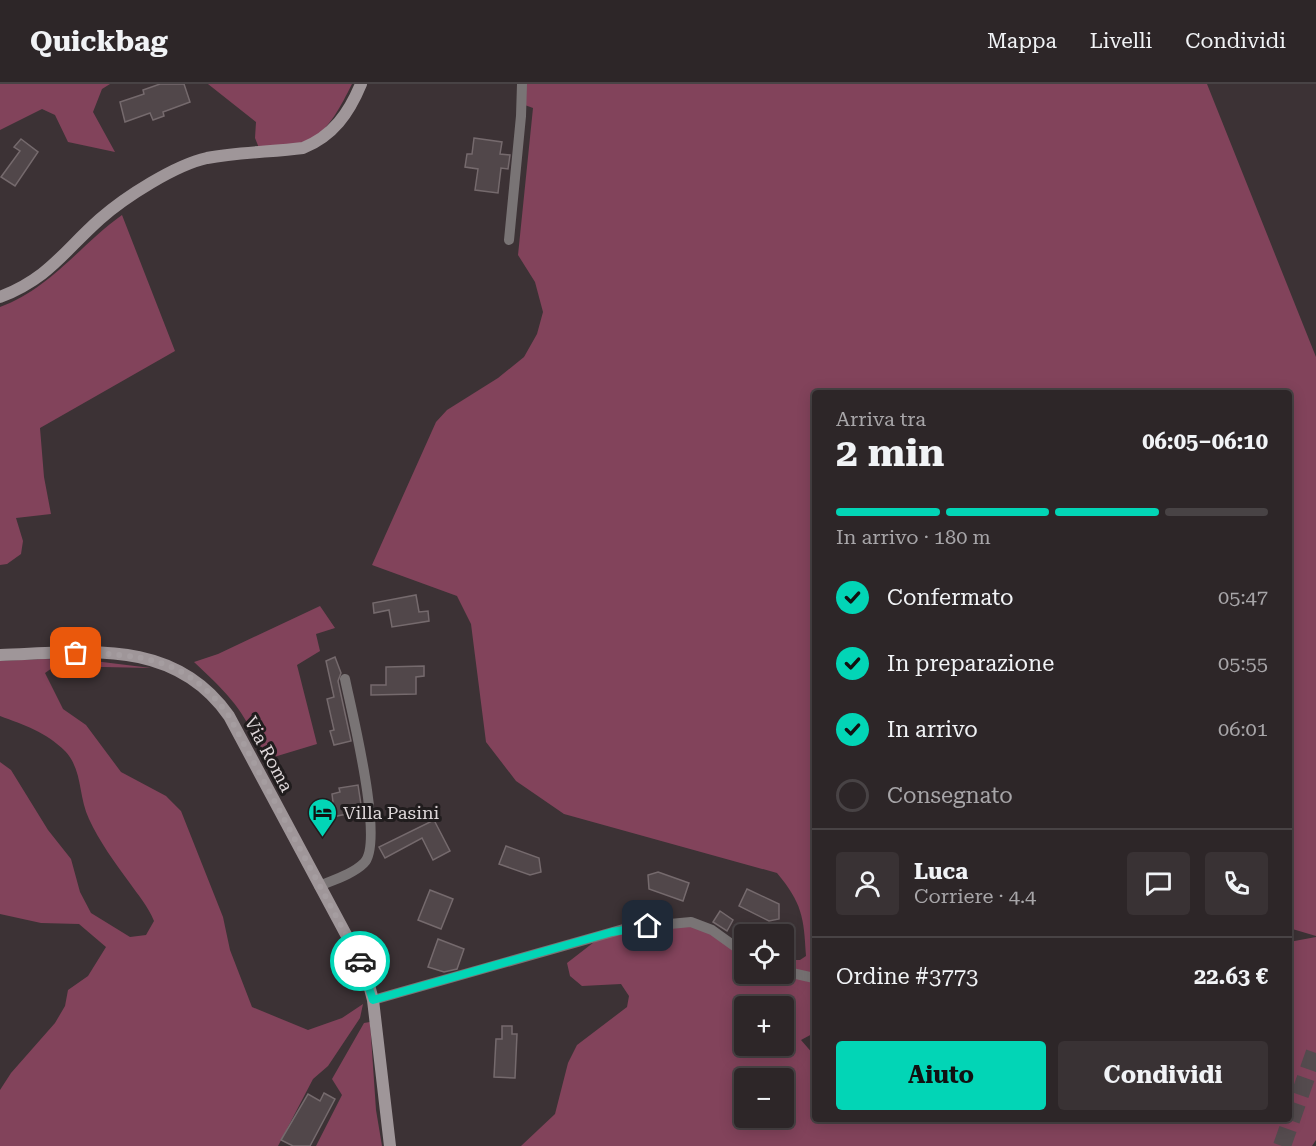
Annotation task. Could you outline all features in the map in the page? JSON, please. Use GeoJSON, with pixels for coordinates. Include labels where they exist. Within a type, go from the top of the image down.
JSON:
{"type":"FeatureCollection","features":[{"type":"Feature","properties":{"kind":"main road"},"geometry":{"type":"LineString","coordinates":[[0,297],[23,288],[44,275],[100,219],[155,180],[205,159],[303,148],[317,142],[342,120],[361,84]]}},
{"type":"Feature","properties":{"kind":"main road","name":"Via Roma"},"geometry":{"type":"LineString","coordinates":[[0,655],[55,653],[132,655],[151,659],[198,681],[215,696],[229,716],[365,970],[373,1000],[390,1146]]}},
{"type":"Feature","properties":{"kind":"street"},"geometry":{"type":"LineString","coordinates":[[509,240],[522,84]]}},
{"type":"Feature","properties":{"kind":"street"},"geometry":{"type":"LineString","coordinates":[[319,886],[365,863],[371,849],[371,822],[360,743],[345,679]]}},
{"type":"Feature","properties":{"kind":"street"},"geometry":{"type":"LineString","coordinates":[[373,1000],[627,928],[691,922],[712,930],[734,946]]}},
{"type":"Feature","properties":{"kind":"street"},"geometry":{"type":"LineString","coordinates":[[794,973],[812,978]]}},
{"type":"Feature","properties":{"kind":"shaded area"},"geometry":{"type":"Polygon","coordinates":[[[0,84],[110,84],[102,89],[93,112],[115,152],[68,142],[55,115],[42,109],[0,130],[0,84]]]}},
{"type":"Feature","properties":{"kind":"shaded area"},"geometry":{"type":"Polygon","coordinates":[[[208,84],[352,84],[327,126],[318,134],[294,145],[259,148],[255,138],[256,122],[208,84]]]}},
{"type":"Feature","properties":{"kind":"shaded area"},"geometry":{"type":"Polygon","coordinates":[[[522,84],[1207,84],[1316,357],[1316,936],[1292,929],[1292,390],[812,390],[812,1034],[801,1040],[812,1053],[812,1122],[1292,1122],[1292,941],[1316,937],[1316,1140],[1312,1146],[521,1146],[555,1114],[568,1063],[577,1045],[627,1007],[629,996],[621,984],[582,986],[570,976],[567,963],[598,939],[628,931],[690,925],[710,933],[734,950],[734,984],[794,984],[794,960],[800,960],[806,956],[803,921],[797,902],[777,873],[564,814],[516,781],[486,742],[471,624],[457,596],[372,565],[436,422],[447,410],[498,378],[524,357],[537,334],[543,312],[535,282],[518,255],[533,108],[522,104],[522,84]]]}},
{"type":"Feature","properties":{"kind":"shaded area"},"geometry":{"type":"Polygon","coordinates":[[[122,215],[175,351],[40,428],[44,477],[51,514],[16,518],[23,541],[21,554],[7,564],[0,565],[0,307],[18,299],[50,278],[122,215]]]}},
{"type":"Feature","properties":{"kind":"shaded area"},"geometry":{"type":"Polygon","coordinates":[[[320,606],[335,628],[316,634],[320,651],[297,665],[317,744],[264,760],[251,729],[236,705],[194,662],[218,654],[320,606]]]}},
{"type":"Feature","properties":{"kind":"shaded area"},"geometry":{"type":"Polygon","coordinates":[[[86,660],[151,668],[55,666],[45,673],[63,709],[86,725],[121,772],[166,796],[181,811],[223,917],[230,950],[252,1007],[308,1030],[342,1018],[363,1004],[360,1018],[328,1066],[313,1079],[278,1146],[0,1146],[0,1090],[11,1073],[55,1023],[65,1006],[68,990],[88,976],[106,947],[79,924],[41,923],[0,914],[0,762],[11,770],[48,830],[71,859],[80,892],[91,913],[130,937],[146,935],[154,921],[146,905],[93,827],[71,758],[58,744],[42,734],[0,716],[0,661],[86,660]]]}},
{"type":"Feature","properties":{"kind":"shaded area"},"geometry":{"type":"Polygon","coordinates":[[[370,1022],[376,1110],[382,1146],[316,1146],[342,1095],[332,1079],[364,1023],[370,1022]]]}},
{"type":"Feature","properties":{"kind":"building"},"geometry":{"type":"Polygon","coordinates":[[[160,84],[184,84],[190,102],[163,112],[164,116],[153,120],[150,113],[125,122],[120,102],[144,94],[143,90],[160,84]]]}},
{"type":"Feature","properties":{"kind":"building"},"geometry":{"type":"Polygon","coordinates":[[[474,138],[502,142],[500,154],[510,155],[508,169],[501,168],[498,193],[475,190],[478,169],[465,167],[467,154],[472,154],[474,138]]]}},
{"type":"Feature","properties":{"kind":"building"},"geometry":{"type":"Polygon","coordinates":[[[21,139],[38,152],[15,186],[1,177],[20,151],[14,147],[21,139]]]}},
{"type":"Feature","properties":{"kind":"building"},"geometry":{"type":"Polygon","coordinates":[[[416,595],[419,612],[428,611],[429,621],[392,627],[389,610],[374,613],[373,603],[416,595]]]}},
{"type":"Feature","properties":{"kind":"building"},"geometry":{"type":"Polygon","coordinates":[[[335,657],[341,673],[338,681],[351,741],[334,745],[330,731],[334,730],[327,699],[334,697],[326,661],[335,657]]]}},
{"type":"Feature","properties":{"kind":"building"},"geometry":{"type":"Polygon","coordinates":[[[424,666],[424,676],[416,677],[416,694],[371,695],[371,685],[386,685],[386,667],[424,666]]]}},
{"type":"Feature","properties":{"kind":"building"},"geometry":{"type":"Polygon","coordinates":[[[358,785],[362,811],[332,817],[329,803],[333,802],[332,794],[340,792],[339,788],[358,785]]]}},
{"type":"Feature","properties":{"kind":"building"},"geometry":{"type":"Polygon","coordinates":[[[434,820],[450,851],[433,860],[422,838],[385,858],[379,847],[434,820]]]}},
{"type":"Feature","properties":{"kind":"building"},"geometry":{"type":"Polygon","coordinates":[[[506,846],[539,858],[541,872],[530,875],[499,864],[506,846]]]}},
{"type":"Feature","properties":{"kind":"building"},"geometry":{"type":"Polygon","coordinates":[[[658,872],[689,883],[683,901],[649,889],[648,875],[658,872]]]}},
{"type":"Feature","properties":{"kind":"building"},"geometry":{"type":"Polygon","coordinates":[[[747,889],[779,904],[779,919],[769,921],[739,906],[747,889]]]}},
{"type":"Feature","properties":{"kind":"building"},"geometry":{"type":"Polygon","coordinates":[[[430,890],[453,899],[441,929],[418,920],[430,890]]]}},
{"type":"Feature","properties":{"kind":"building"},"geometry":{"type":"Polygon","coordinates":[[[720,911],[733,920],[727,931],[713,922],[720,911]]]}},
{"type":"Feature","properties":{"kind":"building"},"geometry":{"type":"Polygon","coordinates":[[[438,939],[464,949],[457,969],[444,972],[428,967],[438,939]]]}},
{"type":"Feature","properties":{"kind":"building"},"geometry":{"type":"Polygon","coordinates":[[[502,1026],[512,1026],[512,1034],[517,1034],[515,1078],[494,1077],[496,1039],[502,1039],[502,1026]]]}},
{"type":"Feature","properties":{"kind":"building"},"geometry":{"type":"Polygon","coordinates":[[[324,1093],[335,1099],[310,1146],[293,1146],[281,1140],[308,1094],[320,1101],[324,1093]]]}},
{"type":"Feature","properties":{"kind":"tunnel"},"geometry":{"type":"LineString","coordinates":[[1292,1117],[1316,1049]]}},
{"type":"Feature","properties":{"kind":"tunnel"},"geometry":{"type":"LineString","coordinates":[[1282,1146],[1290,1122]]}},
{"type":"Feature","properties":{"kind":"way so far"},"geometry":{"type":"LineString","coordinates":[[76,653],[132,655],[151,659],[198,681],[215,696],[229,716],[274,804],[360,961]]}},
{"type":"Feature","properties":{"kind":"place","name":"Villa Pasini"},"geometry":{"type":"Point","coordinates":[322,838]}},
{"type":"Feature","properties":{"kind":"route"},"geometry":{"type":"LineString","coordinates":[[360,961],[365,970],[373,1000],[438,984],[612,932],[648,926]]}}]}
